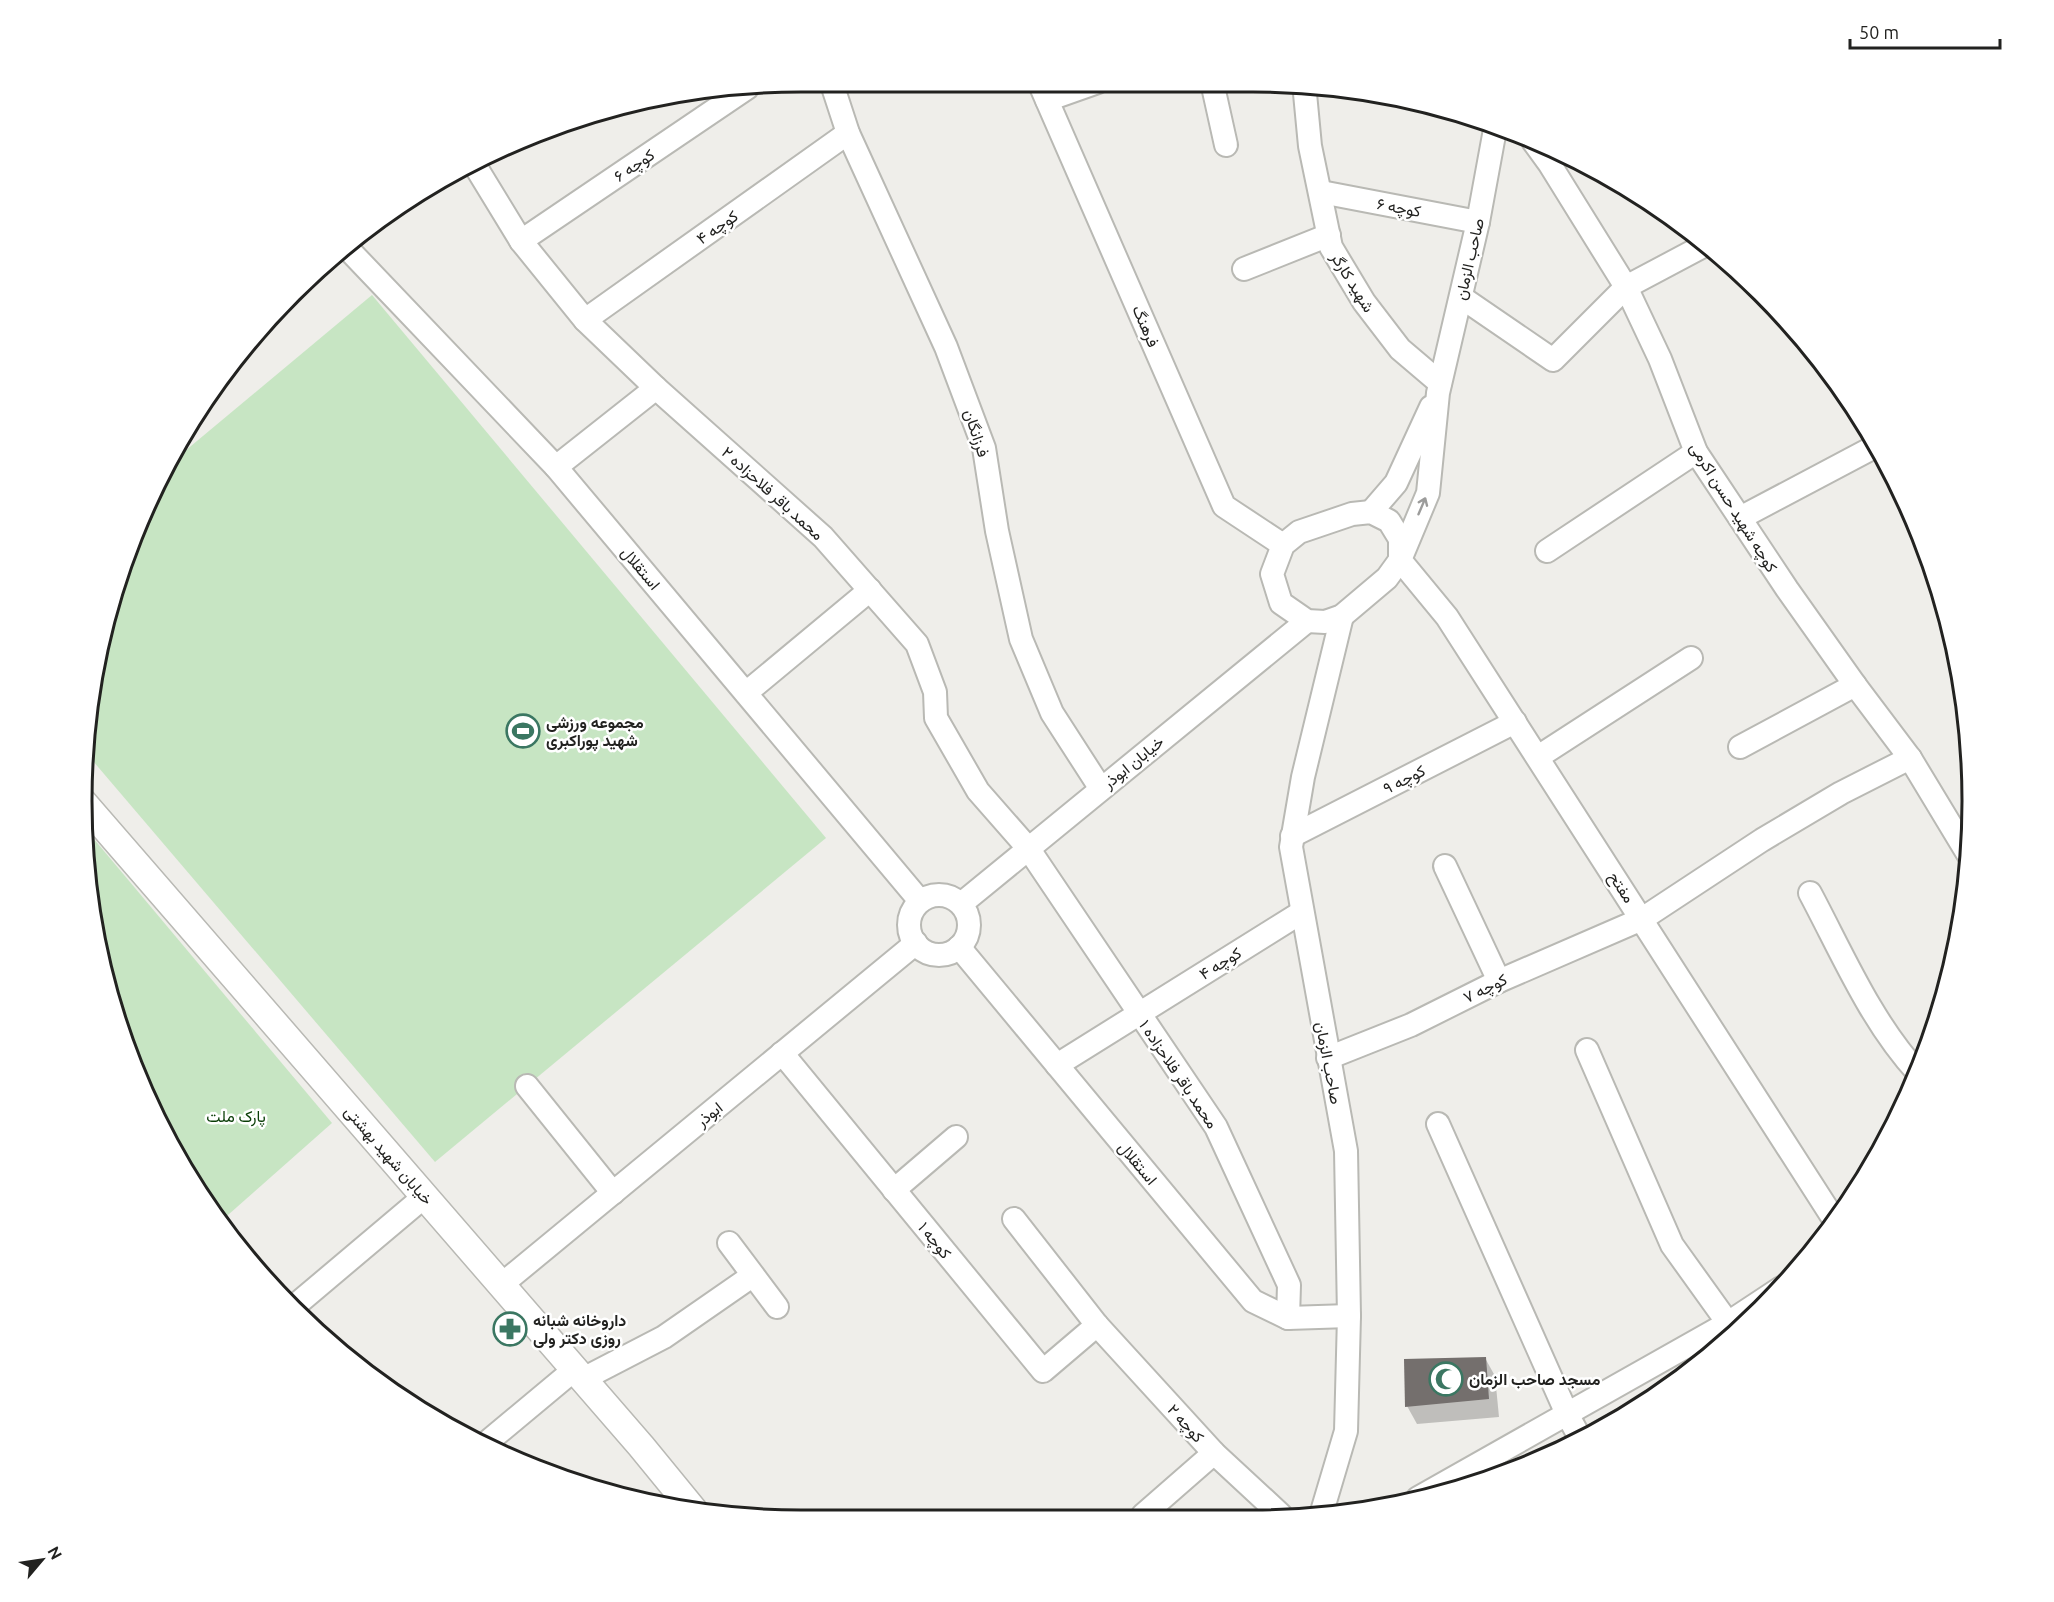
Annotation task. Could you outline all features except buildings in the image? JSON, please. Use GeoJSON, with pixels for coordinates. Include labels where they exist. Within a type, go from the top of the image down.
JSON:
{"type":"FeatureCollection","features":[{"type":"Feature","properties":{"kind":"main road","name":"خیابان شهید بهشتی"},"geometry":{"type":"LineString","coordinates":[[92,813],[579,1374],[685,1500]]}},
{"type":"Feature","properties":{"kind":"street","name":"فرزانگان"},"geometry":{"type":"LineString","coordinates":[[835,92],[848,133],[946,347],[984,448],[997,531],[1021,639],[1052,713],[1101,789]]}},
{"type":"Feature","properties":{"kind":"street","name":"فرهنگ"},"geometry":{"type":"LineString","coordinates":[[1043,92],[1224,506],[1283,545]]}},
{"type":"Feature","properties":{"kind":"street"},"geometry":{"type":"LineString","coordinates":[[1214,92],[1226,145]]}},
{"type":"Feature","properties":{"kind":"street","name":"شهید کارگر"},"geometry":{"type":"LineString","coordinates":[[1305,94],[1310,146],[1331,247],[1371,312],[1400,349],[1439,388]]}},
{"type":"Feature","properties":{"kind":"street","name":"کوچه ۶"},"geometry":{"type":"LineString","coordinates":[[521,242],[737,95]]}},
{"type":"Feature","properties":{"kind":"street","name":"کوچه ۴"},"geometry":{"type":"LineString","coordinates":[[585,320],[848,133]]}},
{"type":"Feature","properties":{"kind":"street","name":"صاحب الزمان"},"geometry":{"type":"LineString","coordinates":[[1439,388],[1478,222],[1494,134]]}},
{"type":"Feature","properties":{"kind":"street","name":"کوچه شهید حسن اکرمی"},"geometry":{"type":"LineString","coordinates":[[1542,154],[1626,288],[1660,359],[1696,452],[1855,686],[1910,758],[1961,843]]}},
{"type":"Feature","properties":{"kind":"street","name":"محمد باقر فلاحزاده ۲"},"geometry":{"type":"LineString","coordinates":[[478,170],[521,242],[585,320],[656,388],[823,537],[917,644],[935,692],[936,718],[978,791],[1028,848]]}},
{"type":"Feature","properties":{"kind":"street","name":"کوچه ۶"},"geometry":{"type":"LineString","coordinates":[[1321,192],[1478,222]]}},
{"type":"Feature","properties":{"kind":"street"},"geometry":{"type":"LineString","coordinates":[[1244,270],[1329,235]]}},
{"type":"Feature","properties":{"kind":"street"},"geometry":{"type":"LineString","coordinates":[[1461,297],[1553,360],[1626,288],[1698,249]]}},
{"type":"Feature","properties":{"kind":"street","name":"استقلال"},"geometry":{"type":"LineString","coordinates":[[351,253],[556,467],[920,901]]}},
{"type":"Feature","properties":{"kind":"street"},"geometry":{"type":"LineString","coordinates":[[556,467],[656,388]]}},
{"type":"Feature","properties":{"kind":"street"},"geometry":{"type":"LineString","coordinates":[[1371,512],[1396,483],[1439,388]]}},
{"type":"Feature","properties":{"kind":"street"},"geometry":{"type":"LineString","coordinates":[[1400,560],[1400,539],[1389,521],[1371,512],[1352,514],[1299,532],[1283,545],[1272,574],[1281,603],[1307,621],[1325,622],[1342,616],[1387,578],[1400,560],[1428,493],[1439,388]]}},
{"type":"Feature","properties":{"kind":"street"},"geometry":{"type":"LineString","coordinates":[[1740,518],[1869,450]]}},
{"type":"Feature","properties":{"kind":"street"},"geometry":{"type":"LineString","coordinates":[[1547,551],[1696,452]]}},
{"type":"Feature","properties":{"kind":"street","name":"مفتح"},"geometry":{"type":"LineString","coordinates":[[1400,560],[1447,617],[1830,1213]]}},
{"type":"Feature","properties":{"kind":"street"},"geometry":{"type":"LineString","coordinates":[[746,693],[870,590]]}},
{"type":"Feature","properties":{"kind":"street","name":"صاحب الزمان"},"geometry":{"type":"LineString","coordinates":[[1324,1506],[1346,1431],[1349,1316],[1346,1151],[1291,847],[1303,777],[1342,616]]}},
{"type":"Feature","properties":{"kind":"street","name":"خیابان ابوذر"},"geometry":{"type":"LineString","coordinates":[[961,904],[1307,621]]}},
{"type":"Feature","properties":{"kind":"street"},"geometry":{"type":"LineString","coordinates":[[1538,757],[1691,658]]}},
{"type":"Feature","properties":{"kind":"street"},"geometry":{"type":"LineString","coordinates":[[1740,747],[1855,686]]}},
{"type":"Feature","properties":{"kind":"street","name":"کوچه ۹"},"geometry":{"type":"LineString","coordinates":[[1293,837],[1515,722]]}},
{"type":"Feature","properties":{"kind":"street","name":"کوچه ۷"},"geometry":{"type":"LineString","coordinates":[[1328,1058],[1412,1025],[1498,981],[1642,918],[1762,840],[1840,793],[1910,758]]}},
{"type":"Feature","properties":{"kind":"street","name":"محمد باقر فلاحزاده ۱"},"geometry":{"type":"LineString","coordinates":[[1028,848],[1215,1127],[1289,1285],[1288,1318]]}},
{"type":"Feature","properties":{"kind":"street"},"geometry":{"type":"LineString","coordinates":[[1445,866],[1498,981]]}},
{"type":"Feature","properties":{"kind":"street"},"geometry":{"type":"LineString","coordinates":[[1810,893],[1877,1020],[1911,1065]]}},
{"type":"Feature","properties":{"kind":"street"},"geometry":{"type":"LineString","coordinates":[[939,894],[958,900],[961,904],[969,916],[969,935],[957,950],[939,956],[921,950],[909,934],[910,915],[920,901],[939,894]]}},
{"type":"Feature","properties":{"kind":"street","name":"کوچه ۴"},"geometry":{"type":"LineString","coordinates":[[1057,1065],[1302,912]]}},
{"type":"Feature","properties":{"kind":"street","name":"ابوذر"},"geometry":{"type":"LineString","coordinates":[[501,1285],[916,944]]}},
{"type":"Feature","properties":{"kind":"street","name":"استقلال"},"geometry":{"type":"LineString","coordinates":[[959,947],[1253,1301],[1288,1318],[1349,1316]]}},
{"type":"Feature","properties":{"kind":"street"},"geometry":{"type":"LineString","coordinates":[[1587,1050],[1672,1245],[1728,1323]]}},
{"type":"Feature","properties":{"kind":"street","name":"کوچه ۱"},"geometry":{"type":"LineString","coordinates":[[782,1053],[1043,1371],[1097,1325]]}},
{"type":"Feature","properties":{"kind":"street"},"geometry":{"type":"LineString","coordinates":[[526,1086],[613,1193]]}},
{"type":"Feature","properties":{"kind":"street"},"geometry":{"type":"LineString","coordinates":[[1438,1124],[1577,1432]]}},
{"type":"Feature","properties":{"kind":"street"},"geometry":{"type":"LineString","coordinates":[[894,1190],[956,1137]]}},
{"type":"Feature","properties":{"kind":"street"},"geometry":{"type":"LineString","coordinates":[[299,1303],[425,1196]]}},
{"type":"Feature","properties":{"kind":"street","name":"کوچه ۲"},"geometry":{"type":"LineString","coordinates":[[1014,1219],[1097,1325],[1214,1453],[1275,1510]]}},
{"type":"Feature","properties":{"kind":"street"},"geometry":{"type":"LineString","coordinates":[[729,1243],[777,1307]]}},
{"type":"Feature","properties":{"kind":"street"},"geometry":{"type":"LineString","coordinates":[[492,1439],[579,1374],[664,1337],[753,1276]]}},
{"type":"Feature","properties":{"kind":"street"},"geometry":{"type":"LineString","coordinates":[[1442,1485],[1747,1310]]}},
{"type":"Feature","properties":{"kind":"street"},"geometry":{"type":"LineString","coordinates":[[1155,1510],[1214,1453]]}},
{"type":"Feature","properties":{"kind":"green space","name":"مجموعه ورزشی شهید پوراکبری"},"geometry":{"type":"Polygon","coordinates":[[[372,295],[826,838],[435,1162],[93,761],[105,663],[116,617],[129,573],[146,529],[184,452],[372,295]]]}},
{"type":"Feature","properties":{"kind":"green space","name":"پارک ملت"},"geometry":{"type":"Polygon","coordinates":[[[93,838],[332,1123],[226,1216],[187,1156],[165,1115],[129,1029],[105,939],[93,838]]]}},
{"type":"Feature","properties":{"kind":"place","name":"مجموعه ورزشی شهید پوراکبری"},"geometry":{"type":"Point","coordinates":[523,731]}},
{"type":"Feature","properties":{"kind":"place","name":"داروخانه شبانه روزی دکتر ولی"},"geometry":{"type":"Point","coordinates":[510,1329]}},
{"type":"Feature","properties":{"kind":"place","name":"مسجد صاحب الزمان"},"geometry":{"type":"Point","coordinates":[1446,1379]}}]}
